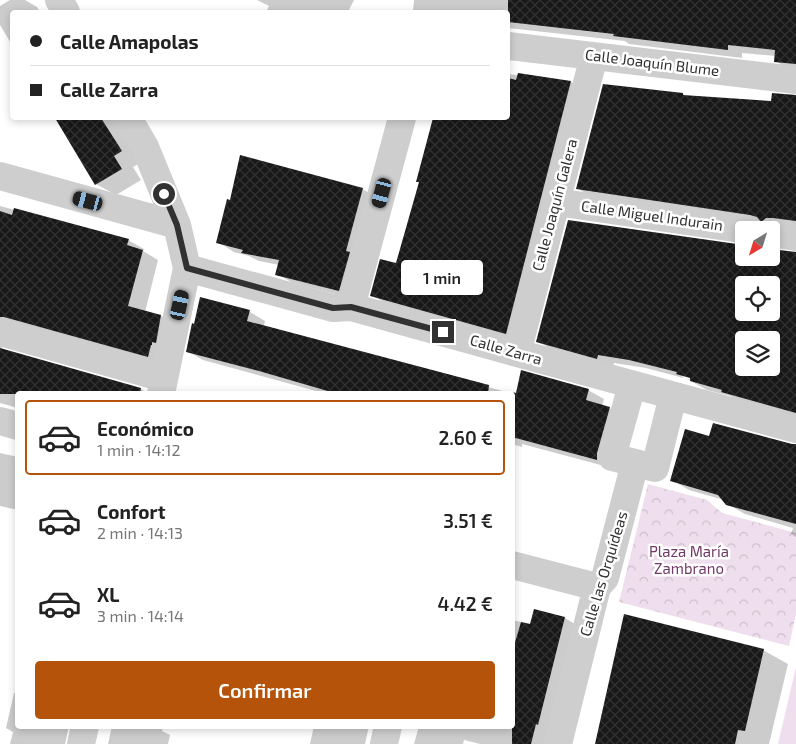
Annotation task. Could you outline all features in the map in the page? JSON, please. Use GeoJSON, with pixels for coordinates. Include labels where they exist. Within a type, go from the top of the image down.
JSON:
{"type":"FeatureCollection","features":[{"type":"Feature","properties":{"kind":"street","name":"Calle Joaquín Blume"},"geometry":{"type":"LineString","coordinates":[[510,46],[796,80]]}},
{"type":"Feature","properties":{"kind":"street","name":"Calle Joaquín Galera"},"geometry":{"type":"LineString","coordinates":[[517,353],[594,56]]}},
{"type":"Feature","properties":{"kind":"street"},"geometry":{"type":"LineString","coordinates":[[0,332],[163,386],[187,268],[177,225],[145,147],[129,120]]}},
{"type":"Feature","properties":{"kind":"street"},"geometry":{"type":"LineString","coordinates":[[351,307],[401,120]]}},
{"type":"Feature","properties":{"kind":"street"},"geometry":{"type":"LineString","coordinates":[[0,176],[177,225]]}},
{"type":"Feature","properties":{"kind":"street","name":"Calle Miguel Indurain"},"geometry":{"type":"LineString","coordinates":[[556,202],[735,228]]}},
{"type":"Feature","properties":{"kind":"street"},"geometry":{"type":"LineString","coordinates":[[780,234],[796,237]]}},
{"type":"Feature","properties":{"kind":"street","name":"Calle Zarra"},"geometry":{"type":"LineString","coordinates":[[187,268],[333,308],[351,307],[796,429]]}},
{"type":"Feature","properties":{"kind":"street"},"geometry":{"type":"LineString","coordinates":[[632,385],[612,457],[655,468],[673,396]]}},
{"type":"Feature","properties":{"kind":"street"},"geometry":{"type":"LineString","coordinates":[[0,421],[15,425]]}},
{"type":"Feature","properties":{"kind":"street","name":"Calle las Orquídeas"},"geometry":{"type":"LineString","coordinates":[[558,744],[597,587],[605,578],[635,463]]}},
{"type":"Feature","properties":{"kind":"street"},"geometry":{"type":"LineString","coordinates":[[515,566],[597,587]]}},
{"type":"Feature","properties":{"kind":"street"},"geometry":{"type":"LineString","coordinates":[[81,744],[84,729]]}},
{"type":"Feature","properties":{"kind":"street"},"geometry":{"type":"LineString","coordinates":[[384,744],[387,729]]}},
{"type":"Feature","properties":{"kind":"green space","name":"Plaza María Zambrano"},"geometry":{"type":"Polygon","coordinates":[[[648,484],[707,500],[722,513],[796,533],[796,614],[789,646],[619,602],[648,484]]]}},
{"type":"Feature","properties":{"kind":"green space"},"geometry":{"type":"Polygon","coordinates":[[[796,667],[796,744],[778,744],[796,667]]]}},
{"type":"Feature","properties":{"kind":"building"},"geometry":{"type":"Polygon","coordinates":[[[508,0],[796,0],[796,64],[774,62],[775,50],[728,45],[728,50],[510,22],[510,10],[508,10],[508,0]]]}},
{"type":"Feature","properties":{"kind":"building"},"geometry":{"type":"Polygon","coordinates":[[[518,73],[571,81],[506,334],[370,296],[380,259],[396,263],[419,182],[416,182],[432,120],[510,120],[510,78],[516,80],[518,73]]]}},
{"type":"Feature","properties":{"kind":"building"},"geometry":{"type":"Polygon","coordinates":[[[603,84],[683,93],[683,95],[771,101],[772,93],[796,95],[796,221],[766,218],[760,221],[757,217],[750,215],[576,189],[603,84]]]}},
{"type":"Feature","properties":{"kind":"building"},"geometry":{"type":"Polygon","coordinates":[[[56,120],[102,120],[122,151],[114,156],[122,169],[95,185],[56,120]]]}},
{"type":"Feature","properties":{"kind":"building"},"geometry":{"type":"Polygon","coordinates":[[[240,155],[363,188],[346,251],[350,252],[339,291],[275,275],[279,260],[241,253],[243,250],[216,243],[227,199],[230,200],[240,155]]]}},
{"type":"Feature","properties":{"kind":"building"},"geometry":{"type":"Polygon","coordinates":[[[14,208],[129,239],[127,245],[143,250],[128,306],[161,315],[156,343],[152,342],[148,357],[0,317],[0,211],[12,215],[14,208]]]}},
{"type":"Feature","properties":{"kind":"building"},"geometry":{"type":"Polygon","coordinates":[[[568,220],[735,244],[735,266],[780,266],[780,250],[796,252],[796,413],[721,392],[722,390],[690,381],[690,378],[676,374],[677,372],[629,360],[598,355],[597,359],[536,342],[568,220]]]}},
{"type":"Feature","properties":{"kind":"building"},"geometry":{"type":"Polygon","coordinates":[[[200,297],[250,310],[247,321],[489,385],[488,391],[328,391],[186,352],[192,323],[194,324],[200,297]]]}},
{"type":"Feature","properties":{"kind":"building"},"geometry":{"type":"Polygon","coordinates":[[[0,348],[141,388],[140,391],[15,391],[15,394],[0,394],[0,348]]]}},
{"type":"Feature","properties":{"kind":"building"},"geometry":{"type":"Polygon","coordinates":[[[521,370],[589,389],[586,400],[610,407],[597,453],[597,460],[515,438],[516,393],[521,370]]]}},
{"type":"Feature","properties":{"kind":"building"},"geometry":{"type":"Polygon","coordinates":[[[713,423],[796,444],[796,524],[726,505],[718,495],[670,481],[685,429],[709,436],[713,423]]]}},
{"type":"Feature","properties":{"kind":"building"},"geometry":{"type":"Polygon","coordinates":[[[534,609],[565,617],[538,725],[536,724],[531,744],[512,744],[512,729],[515,729],[515,643],[521,622],[530,624],[534,609]]]}},
{"type":"Feature","properties":{"kind":"building"},"geometry":{"type":"Polygon","coordinates":[[[624,614],[764,649],[745,731],[738,730],[735,744],[595,744],[624,614]]]}},
{"type":"Feature","properties":{"kind":"route"},"geometry":{"type":"LineString","coordinates":[[164,194],[177,225],[187,268],[333,308],[351,307],[443,332]]}}]}
